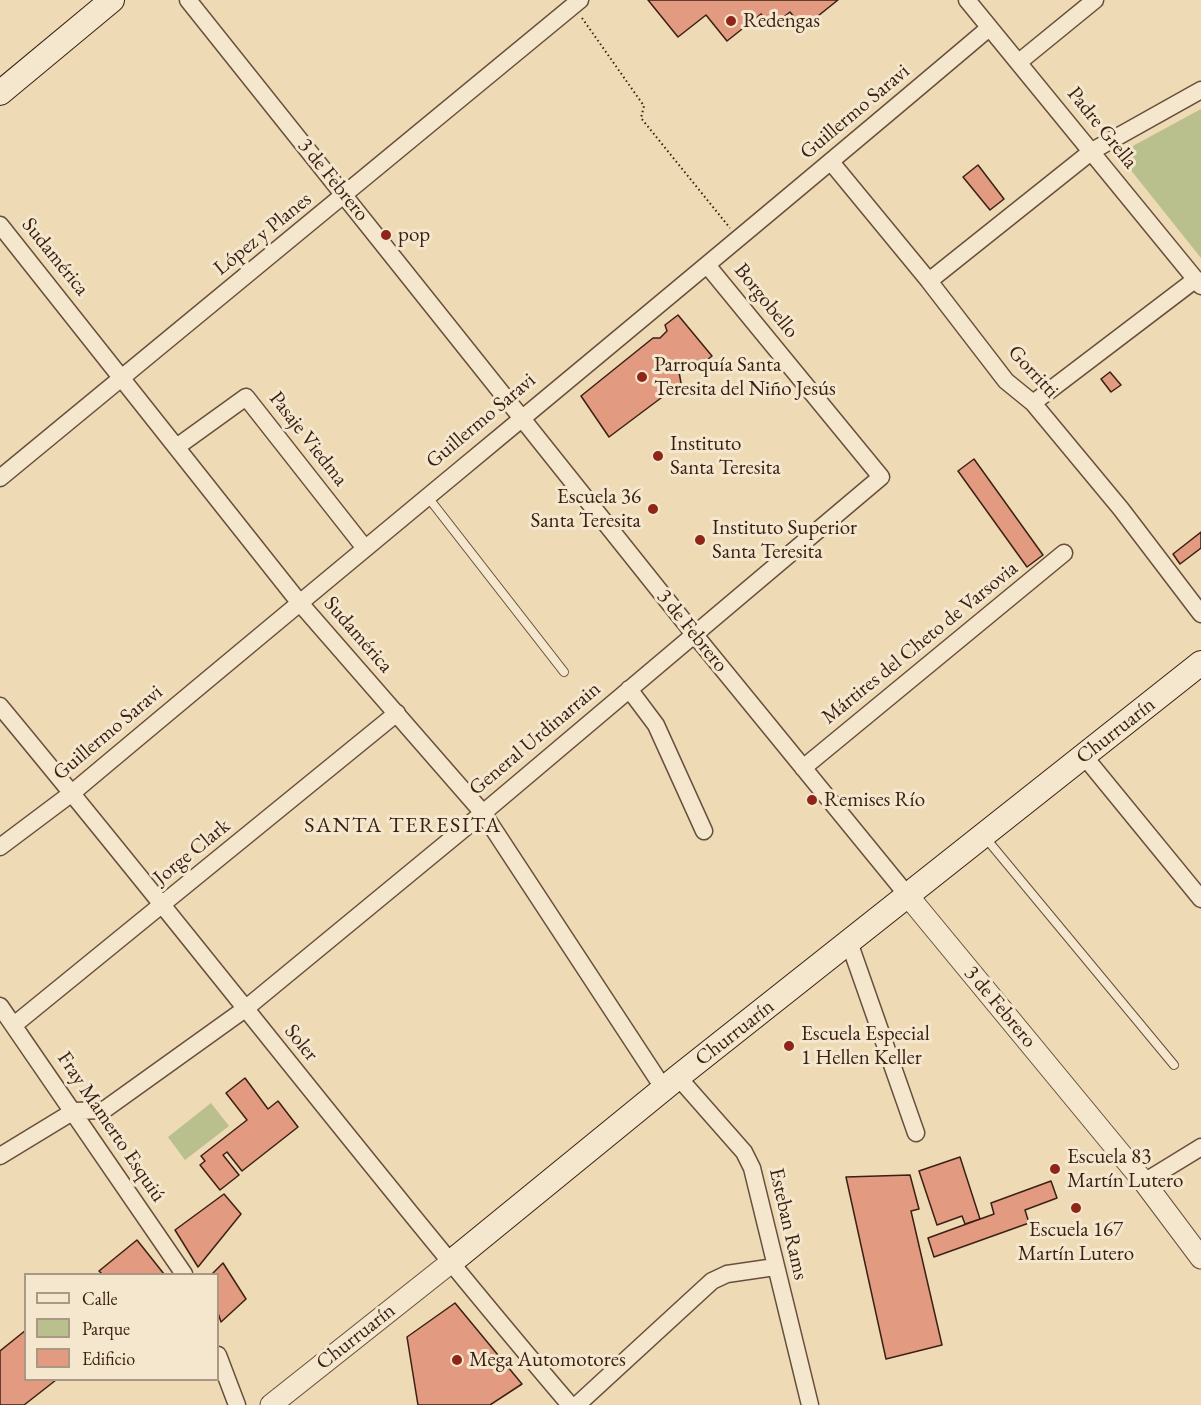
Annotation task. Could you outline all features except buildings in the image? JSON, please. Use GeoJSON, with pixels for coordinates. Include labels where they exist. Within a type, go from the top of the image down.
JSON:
{"type":"FeatureCollection","features":[{"type":"Feature","properties":{"kind":"main road"},"geometry":{"type":"LineString","coordinates":[[0,93],[112,0]]}},
{"type":"Feature","properties":{"kind":"main road","name":"Churruarín"},"geometry":{"type":"LineString","coordinates":[[450,1263],[671,1083],[1200,666]]}},
{"type":"Feature","properties":{"kind":"street","name":"3 de Febrero"},"geometry":{"type":"LineString","coordinates":[[188,0],[694,634],[1144,1182],[1201,1258]]}},
{"type":"Feature","properties":{"kind":"street","name":"Padre Grella"},"geometry":{"type":"LineString","coordinates":[[967,0],[1198,282]]}},
{"type":"Feature","properties":{"kind":"street"},"geometry":{"type":"LineString","coordinates":[[1019,62],[1095,0]]}},
{"type":"Feature","properties":{"kind":"street","name":"López y Planes"},"geometry":{"type":"LineString","coordinates":[[0,478],[121,376],[346,196],[577,3]]}},
{"type":"Feature","properties":{"kind":"street","name":"Guillermo Saravi"},"geometry":{"type":"LineString","coordinates":[[0,847],[72,793],[364,547],[740,239],[989,28]]}},
{"type":"Feature","properties":{"kind":"street"},"geometry":{"type":"LineString","coordinates":[[929,280],[1092,151],[1201,90]]}},
{"type":"Feature","properties":{"kind":"street","name":"Gorritti"},"geometry":{"type":"LineString","coordinates":[[831,162],[929,280],[1006,381],[1033,403],[1121,509],[1201,614]]}},
{"type":"Feature","properties":{"kind":"street","name":"Sudamérica"},"geometry":{"type":"LineString","coordinates":[[0,225],[178,446],[299,602],[483,813],[671,1083]]}},
{"type":"Feature","properties":{"kind":"street","name":"Borgobello"},"geometry":{"type":"LineString","coordinates":[[707,265],[881,477]]}},
{"type":"Feature","properties":{"kind":"street"},"geometry":{"type":"LineString","coordinates":[[1033,403],[1198,282]]}},
{"type":"Feature","properties":{"kind":"street","name":"Pasaje Viedma"},"geometry":{"type":"LineString","coordinates":[[178,446],[246,397],[364,547]]}},
{"type":"Feature","properties":{"kind":"street","name":"General Urdinarrain"},"geometry":{"type":"LineString","coordinates":[[0,1156],[74,1111],[104,1110],[245,1009],[483,813],[881,477]]}},
{"type":"Feature","properties":{"kind":"street","name":"Mártires del Cheto de Varsovia"},"geometry":{"type":"LineString","coordinates":[[803,768],[1064,553]]}},
{"type":"Feature","properties":{"kind":"street"},"geometry":{"type":"LineString","coordinates":[[629,689],[656,725],[704,831]]}},
{"type":"Feature","properties":{"kind":"street","name":"Soler"},"geometry":{"type":"LineString","coordinates":[[0,706],[164,904],[245,1009],[450,1263],[570,1405]]}},
{"type":"Feature","properties":{"kind":"street","name":"Jorge Clark"},"geometry":{"type":"LineString","coordinates":[[14,1025],[397,713]]}},
{"type":"Feature","properties":{"kind":"street"},"geometry":{"type":"LineString","coordinates":[[1084,756],[1201,899]]}},
{"type":"Feature","properties":{"kind":"street"},"geometry":{"type":"LineString","coordinates":[[849,942],[916,1133]]}},
{"type":"Feature","properties":{"kind":"street","name":"Fray Mamerto Esquiú"},"geometry":{"type":"LineString","coordinates":[[0,1006],[183,1273]]}},
{"type":"Feature","properties":{"kind":"street","name":"Esteban Rams"},"geometry":{"type":"LineString","coordinates":[[671,1083],[744,1152],[752,1168],[774,1267],[810,1405]]}},
{"type":"Feature","properties":{"kind":"street"},"geometry":{"type":"LineString","coordinates":[[1144,1182],[1201,1147]]}},
{"type":"Feature","properties":{"kind":"street","name":"Churruarín"},"geometry":{"type":"LineString","coordinates":[[271,1405],[450,1263]]}},
{"type":"Feature","properties":{"kind":"street"},"geometry":{"type":"LineString","coordinates":[[577,1405],[712,1281],[727,1274],[774,1267]]}},
{"type":"Feature","properties":{"kind":"street"},"geometry":{"type":"LineString","coordinates":[[219,1358],[237,1405]]}},
{"type":"Feature","properties":{"kind":"lane"},"geometry":{"type":"LineString","coordinates":[[426,496],[564,672]]}},
{"type":"Feature","properties":{"kind":"lane"},"geometry":{"type":"LineString","coordinates":[[983,836],[1174,1065]]}},
{"type":"Feature","properties":{"kind":"path"},"geometry":{"type":"LineString","coordinates":[[577,3],[644,106],[641,118],[740,239]]}},
{"type":"Feature","properties":{"kind":"green space"},"geometry":{"type":"Polygon","coordinates":[[[1201,109],[1201,258],[1118,154],[1201,109]]]}},
{"type":"Feature","properties":{"kind":"green space"},"geometry":{"type":"Polygon","coordinates":[[[211,1103],[229,1126],[185,1160],[168,1137],[211,1103]]]}},
{"type":"Feature","properties":{"kind":"place","name":"Redengas"},"geometry":{"type":"Point","coordinates":[731,21]}},
{"type":"Feature","properties":{"kind":"place","name":"pop"},"geometry":{"type":"Point","coordinates":[386,235]}},
{"type":"Feature","properties":{"kind":"place","name":"Parroquía Santa Teresita del Niño Jesús"},"geometry":{"type":"Point","coordinates":[642,377]}},
{"type":"Feature","properties":{"kind":"place","name":"Instituto Santa Teresita"},"geometry":{"type":"Point","coordinates":[658,456]}},
{"type":"Feature","properties":{"kind":"place","name":"Escuela 36 Santa Teresita"},"geometry":{"type":"Point","coordinates":[653,509]}},
{"type":"Feature","properties":{"kind":"place","name":"Instituto Superior Santa Teresita"},"geometry":{"type":"Point","coordinates":[700,540]}},
{"type":"Feature","properties":{"kind":"place","name":"Remises Río"},"geometry":{"type":"Point","coordinates":[812,800]}},
{"type":"Feature","properties":{"kind":"place","name":"Escuela Especial 1 Hellen Keller"},"geometry":{"type":"Point","coordinates":[789,1046]}},
{"type":"Feature","properties":{"kind":"place","name":"Escuela 83 Martín Lutero"},"geometry":{"type":"Point","coordinates":[1055,1169]}},
{"type":"Feature","properties":{"kind":"place","name":"Escuela 167 Martín Lutero"},"geometry":{"type":"Point","coordinates":[1076,1208]}},
{"type":"Feature","properties":{"kind":"place","name":"Mega Automotores"},"geometry":{"type":"Point","coordinates":[457,1360]}},
{"type":"Feature","properties":{"kind":"district","name":"SANTA TERESITA"},"geometry":{"type":"Point","coordinates":[403,826]}}]}
